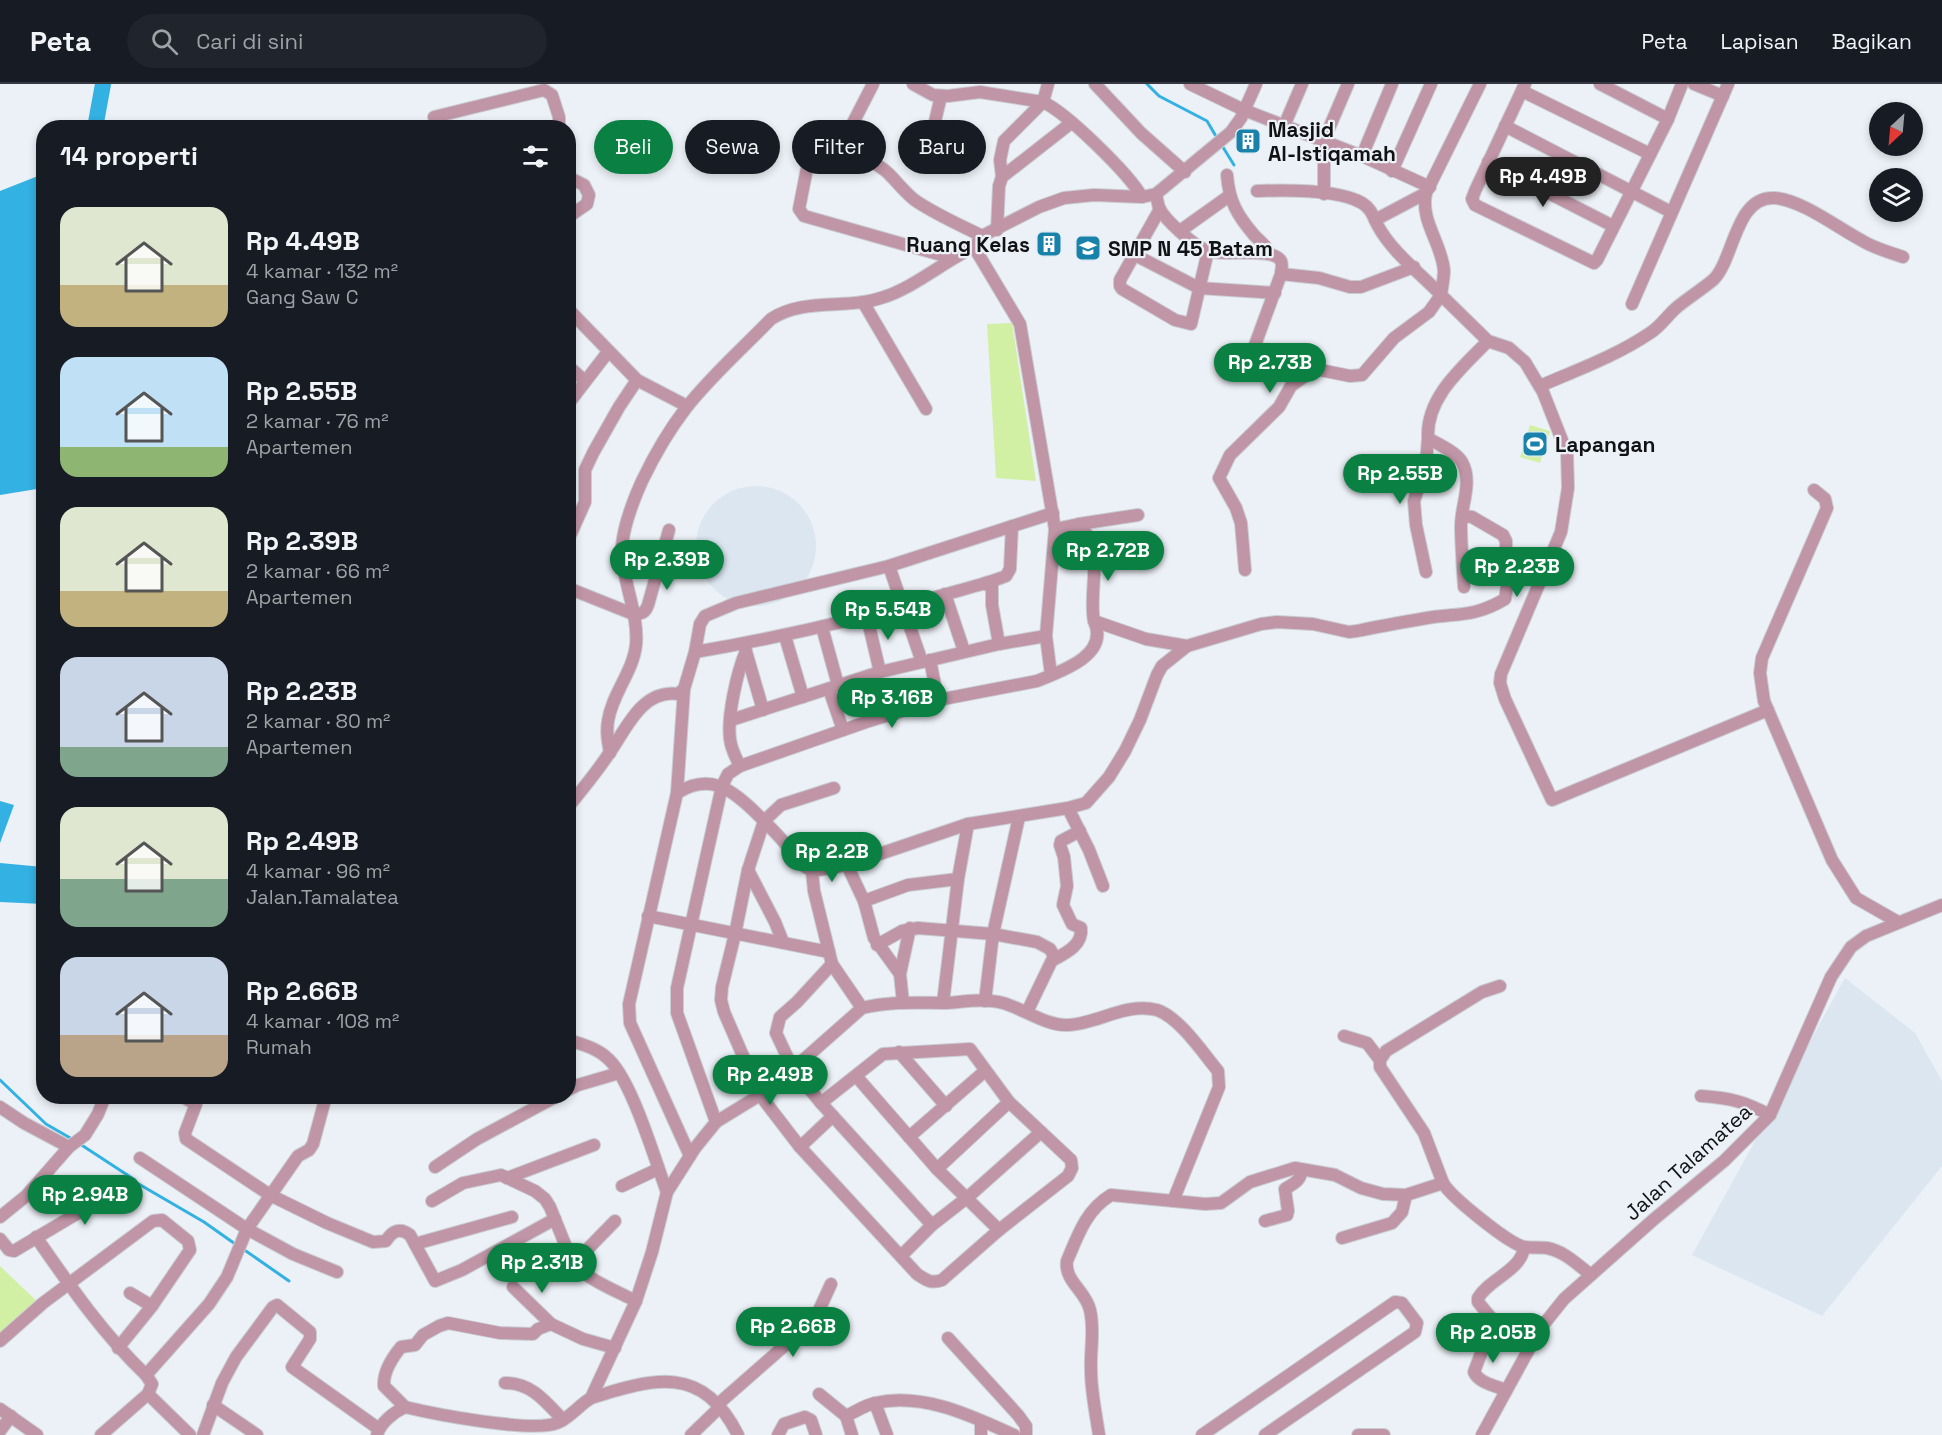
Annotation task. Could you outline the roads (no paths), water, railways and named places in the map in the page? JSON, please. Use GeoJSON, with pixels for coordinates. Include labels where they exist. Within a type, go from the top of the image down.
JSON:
{"type":"FeatureCollection","features":[{"type":"Feature","properties":{"kind":"street"},"geometry":{"type":"LineString","coordinates":[[854,120],[873,84]]}},
{"type":"Feature","properties":{"kind":"street"},"geometry":{"type":"LineString","coordinates":[[913,84],[941,96],[980,92],[993,88],[1043,102],[1057,109],[1136,186],[1142,197]]}},
{"type":"Feature","properties":{"kind":"street"},"geometry":{"type":"LineString","coordinates":[[997,230],[999,186],[1002,177],[1000,160],[1004,141],[1043,102],[1048,84]]}},
{"type":"Feature","properties":{"kind":"street"},"geometry":{"type":"LineString","coordinates":[[1095,84],[1141,133],[1185,172]]}},
{"type":"Feature","properties":{"kind":"street"},"geometry":{"type":"LineString","coordinates":[[1190,84],[1207,87],[1244,110],[1362,156],[1428,190]]}},
{"type":"Feature","properties":{"kind":"street"},"geometry":{"type":"LineString","coordinates":[[610,753],[607,735],[609,716],[635,651],[633,614],[623,574],[622,546],[634,498],[673,426],[687,406],[763,327],[780,313],[805,307],[862,302],[898,292],[952,258],[974,248],[982,236],[1039,207],[1064,198],[1094,195],[1142,197],[1156,194],[1185,172],[1237,125],[1256,84]]}},
{"type":"Feature","properties":{"kind":"street"},"geometry":{"type":"LineString","coordinates":[[1284,126],[1302,84]]}},
{"type":"Feature","properties":{"kind":"street"},"geometry":{"type":"LineString","coordinates":[[1324,194],[1324,140],[1348,84]]}},
{"type":"Feature","properties":{"kind":"street"},"geometry":{"type":"LineString","coordinates":[[1362,156],[1392,84]]}},
{"type":"Feature","properties":{"kind":"street"},"geometry":{"type":"LineString","coordinates":[[1392,171],[1431,84]]}},
{"type":"Feature","properties":{"kind":"street"},"geometry":{"type":"LineString","coordinates":[[1245,570],[1240,523],[1236,508],[1219,478],[1220,474],[1230,455],[1279,407],[1291,386],[1309,373],[1320,370],[1350,376],[1362,375],[1394,338],[1430,312],[1440,294],[1444,271],[1423,205],[1428,190],[1480,84]]}},
{"type":"Feature","properties":{"kind":"street"},"geometry":{"type":"LineString","coordinates":[[1600,84],[1668,119]]}},
{"type":"Feature","properties":{"kind":"street"},"geometry":{"type":"LineString","coordinates":[[1650,154],[1523,87],[1473,197],[1475,205],[1594,263],[1668,119],[1682,84]]}},
{"type":"Feature","properties":{"kind":"street"},"geometry":{"type":"LineString","coordinates":[[1632,304],[1725,90],[1694,84]]}},
{"type":"Feature","properties":{"kind":"street"},"geometry":{"type":"LineString","coordinates":[[434,117],[544,90],[552,95],[559,120]]}},
{"type":"Feature","properties":{"kind":"street"},"geometry":{"type":"LineString","coordinates":[[935,120],[941,96]]}},
{"type":"Feature","properties":{"kind":"street"},"geometry":{"type":"LineString","coordinates":[[1002,177],[1071,123]]}},
{"type":"Feature","properties":{"kind":"street"},"geometry":{"type":"LineString","coordinates":[[1505,126],[1671,212]]}},
{"type":"Feature","properties":{"kind":"street"},"geometry":{"type":"LineString","coordinates":[[1488,162],[1613,226]]}},
{"type":"Feature","properties":{"kind":"street"},"geometry":{"type":"LineString","coordinates":[[886,171],[913,199],[935,213],[982,236]]}},
{"type":"Feature","properties":{"kind":"street"},"geometry":{"type":"LineString","coordinates":[[806,174],[801,213],[810,218],[952,258]]}},
{"type":"Feature","properties":{"kind":"street"},"geometry":{"type":"LineString","coordinates":[[1227,175],[1229,196],[1254,234],[1265,244],[1269,254]]}},
{"type":"Feature","properties":{"kind":"street"},"geometry":{"type":"LineString","coordinates":[[576,181],[584,185],[589,195],[587,204],[576,212]]}},
{"type":"Feature","properties":{"kind":"street"},"geometry":{"type":"LineString","coordinates":[[1257,191],[1289,190],[1343,197],[1363,203],[1370,210],[1384,236],[1440,294],[1488,341],[1509,348],[1526,362],[1540,386],[1567,453],[1566,500],[1561,532],[1501,674],[1500,683],[1505,699],[1552,800],[1768,710]]}},
{"type":"Feature","properties":{"kind":"street"},"geometry":{"type":"LineString","coordinates":[[1375,220],[1428,190]]}},
{"type":"Feature","properties":{"kind":"street"},"geometry":{"type":"LineString","coordinates":[[1156,194],[1160,209],[1180,231],[1208,251],[1276,256],[1281,262],[1281,274],[1255,345],[1309,373]]}},
{"type":"Feature","properties":{"kind":"street"},"geometry":{"type":"LineString","coordinates":[[1180,231],[1229,196]]}},
{"type":"Feature","properties":{"kind":"street"},"geometry":{"type":"LineString","coordinates":[[1540,386],[1597,361],[1651,333],[1675,309],[1716,277],[1749,211],[1761,201],[1775,198],[1800,206],[1863,242],[1903,257]]}},
{"type":"Feature","properties":{"kind":"street"},"geometry":{"type":"LineString","coordinates":[[1160,209],[1133,254],[1120,280],[1120,286],[1169,316],[1191,324],[1208,251]]}},
{"type":"Feature","properties":{"kind":"street"},"geometry":{"type":"LineString","coordinates":[[974,248],[1020,324],[1055,529],[1046,636],[1051,675]]}},
{"type":"Feature","properties":{"kind":"street"},"geometry":{"type":"LineString","coordinates":[[1133,254],[1199,288],[1275,293]]}},
{"type":"Feature","properties":{"kind":"street"},"geometry":{"type":"LineString","coordinates":[[1281,274],[1319,278],[1350,287],[1361,287],[1414,267]]}},
{"type":"Feature","properties":{"kind":"street"},"geometry":{"type":"LineString","coordinates":[[862,302],[926,410]]}},
{"type":"Feature","properties":{"kind":"street"},"geometry":{"type":"LineString","coordinates":[[576,318],[637,380],[687,406]]}},
{"type":"Feature","properties":{"kind":"street"},"geometry":{"type":"LineString","coordinates":[[1426,572],[1416,525],[1414,501],[1426,464],[1427,426],[1433,408],[1444,388],[1488,341]]}},
{"type":"Feature","properties":{"kind":"street"},"geometry":{"type":"LineString","coordinates":[[576,393],[608,352]]}},
{"type":"Feature","properties":{"kind":"street"},"geometry":{"type":"LineString","coordinates":[[576,373],[585,381]]}},
{"type":"Feature","properties":{"kind":"street"},"geometry":{"type":"LineString","coordinates":[[576,522],[585,502],[585,470],[592,453],[618,407],[637,380]]}},
{"type":"Feature","properties":{"kind":"street"},"geometry":{"type":"LineString","coordinates":[[1428,438],[1452,452],[1461,461],[1466,472],[1467,483],[1462,516],[1464,586]]}},
{"type":"Feature","properties":{"kind":"street"},"geometry":{"type":"LineString","coordinates":[[1814,490],[1822,495],[1827,508],[1762,658],[1761,688],[1768,710],[1832,860],[1845,883],[1856,898],[1898,922]]}},
{"type":"Feature","properties":{"kind":"street"},"geometry":{"type":"LineString","coordinates":[[690,1156],[630,1023],[629,1004],[676,793],[684,689],[696,652],[700,624],[711,612],[736,603],[889,566],[1053,513]]}},
{"type":"Feature","properties":{"kind":"street"},"geometry":{"type":"LineString","coordinates":[[1055,529],[1138,515]]}},
{"type":"Feature","properties":{"kind":"street"},"geometry":{"type":"LineString","coordinates":[[676,793],[693,785],[722,786],[740,797],[784,841],[799,862],[812,871],[847,865],[968,824],[1018,817],[1086,803],[1109,777],[1125,752],[1140,720],[1156,675],[1170,658],[1187,646],[1261,624],[1277,622],[1313,624],[1349,632],[1432,617],[1471,614],[1489,609],[1505,599],[1509,574],[1506,540],[1503,535],[1472,517],[1462,516]]}},
{"type":"Feature","properties":{"kind":"street"},"geometry":{"type":"LineString","coordinates":[[716,1122],[677,1012],[677,988],[693,925],[722,786],[728,774],[740,766],[843,730],[938,700],[1037,681],[1076,664],[1089,653],[1099,638],[1092,611],[1093,548],[1079,524]]}},
{"type":"Feature","properties":{"kind":"street"},"geometry":{"type":"LineString","coordinates":[[696,652],[745,647],[867,617],[1006,576],[1012,526]]}},
{"type":"Feature","properties":{"kind":"street"},"geometry":{"type":"LineString","coordinates":[[576,591],[633,614],[645,612],[669,530]]}},
{"type":"Feature","properties":{"kind":"street"},"geometry":{"type":"LineString","coordinates":[[889,566],[926,661],[938,700]]}},
{"type":"Feature","properties":{"kind":"street"},"geometry":{"type":"LineString","coordinates":[[984,584],[992,586],[992,605],[999,644]]}},
{"type":"Feature","properties":{"kind":"street"},"geometry":{"type":"LineString","coordinates":[[945,594],[964,651]]}},
{"type":"Feature","properties":{"kind":"street"},"geometry":{"type":"LineString","coordinates":[[867,617],[880,672]]}},
{"type":"Feature","properties":{"kind":"street"},"geometry":{"type":"LineString","coordinates":[[1094,621],[1146,639],[1187,646]]}},
{"type":"Feature","properties":{"kind":"street"},"geometry":{"type":"LineString","coordinates":[[822,627],[843,730]]}},
{"type":"Feature","properties":{"kind":"street"},"geometry":{"type":"LineString","coordinates":[[785,636],[803,697]]}},
{"type":"Feature","properties":{"kind":"street"},"geometry":{"type":"LineString","coordinates":[[731,720],[880,672],[964,651],[1046,636]]}},
{"type":"Feature","properties":{"kind":"street"},"geometry":{"type":"LineString","coordinates":[[745,647],[763,710]]}},
{"type":"Feature","properties":{"kind":"street"},"geometry":{"type":"LineString","coordinates":[[740,766],[731,745],[731,720],[737,677],[745,647]]}},
{"type":"Feature","properties":{"kind":"street"},"geometry":{"type":"LineString","coordinates":[[576,797],[610,753],[631,717],[640,707],[658,695],[678,694],[684,689]]}},
{"type":"Feature","properties":{"kind":"street"},"geometry":{"type":"LineString","coordinates":[[821,1103],[883,1053],[970,1049],[1009,1102],[1071,1160],[1070,1172],[942,1280],[928,1281],[917,1274],[902,1255],[800,1147],[760,1095],[721,1000],[748,870],[764,821],[781,805],[834,788]]}},
{"type":"Feature","properties":{"kind":"street"},"geometry":{"type":"LineString","coordinates":[[1068,808],[1103,886]]}},
{"type":"Feature","properties":{"kind":"street"},"geometry":{"type":"LineString","coordinates":[[985,1001],[993,934],[1018,817]]}},
{"type":"Feature","properties":{"kind":"street"},"geometry":{"type":"LineString","coordinates":[[943,1003],[958,879],[968,824]]}},
{"type":"Feature","properties":{"kind":"street"},"geometry":{"type":"LineString","coordinates":[[1027,1012],[1053,960],[1075,946],[1081,936],[1081,928],[1072,924],[1063,905],[1066,886],[1064,857],[1060,845],[1061,841],[1080,831]]}},
{"type":"Feature","properties":{"kind":"street"},"geometry":{"type":"LineString","coordinates":[[847,865],[864,901],[870,928],[877,945],[900,974]]}},
{"type":"Feature","properties":{"kind":"street"},"geometry":{"type":"LineString","coordinates":[[748,870],[783,942]]}},
{"type":"Feature","properties":{"kind":"street"},"geometry":{"type":"LineString","coordinates":[[812,871],[814,891],[830,958],[862,1008]]}},
{"type":"Feature","properties":{"kind":"street"},"geometry":{"type":"LineString","coordinates":[[864,901],[908,885],[958,879]]}},
{"type":"Feature","properties":{"kind":"street","name":"Jalan Talamatea"},"geometry":{"type":"LineString","coordinates":[[1482,1435],[1540,1329],[1564,1299],[1724,1161],[1770,1115],[1831,977],[1851,947],[1866,936],[1942,905]]}},
{"type":"Feature","properties":{"kind":"street"},"geometry":{"type":"LineString","coordinates":[[648,916],[783,942],[830,958]]}},
{"type":"Feature","properties":{"kind":"street"},"geometry":{"type":"LineString","coordinates":[[877,945],[910,928],[993,934],[1037,942],[1052,951],[1053,960]]}},
{"type":"Feature","properties":{"kind":"street"},"geometry":{"type":"LineString","coordinates":[[903,1003],[900,974],[910,928]]}},
{"type":"Feature","properties":{"kind":"street"},"geometry":{"type":"LineString","coordinates":[[830,958],[797,1002],[780,1017],[776,1033],[793,1069],[932,1225]]}},
{"type":"Feature","properties":{"kind":"street"},"geometry":{"type":"LineString","coordinates":[[1500,986],[1482,992],[1386,1051],[1380,1060],[1380,1067],[1424,1133],[1443,1183],[1452,1194],[1504,1237],[1524,1247],[1547,1248],[1556,1251],[1568,1257],[1591,1275]]}},
{"type":"Feature","properties":{"kind":"street"},"geometry":{"type":"LineString","coordinates":[[591,1398],[636,1300],[652,1252],[667,1192],[700,1141],[716,1122],[760,1095],[862,1008],[903,1003],[985,1001],[1002,1003],[1066,1025],[1112,1013],[1145,1008],[1167,1015],[1179,1025],[1218,1071],[1219,1087],[1173,1201]]}},
{"type":"Feature","properties":{"kind":"street"},"geometry":{"type":"LineString","coordinates":[[1344,1036],[1367,1043],[1380,1060]]}},
{"type":"Feature","properties":{"kind":"street"},"geometry":{"type":"LineString","coordinates":[[576,1043],[606,1056],[619,1073],[630,1094],[667,1192]]}},
{"type":"Feature","properties":{"kind":"street"},"geometry":{"type":"LineString","coordinates":[[899,1052],[946,1106]]}},
{"type":"Feature","properties":{"kind":"street"},"geometry":{"type":"LineString","coordinates":[[909,1137],[985,1071]]}},
{"type":"Feature","properties":{"kind":"street"},"geometry":{"type":"LineString","coordinates":[[576,1086],[619,1073]]}},
{"type":"Feature","properties":{"kind":"street"},"geometry":{"type":"LineString","coordinates":[[856,1076],[937,1168],[999,1230]]}},
{"type":"Feature","properties":{"kind":"street"},"geometry":{"type":"LineString","coordinates":[[1701,1096],[1731,1098],[1770,1115]]}},
{"type":"Feature","properties":{"kind":"street"},"geometry":{"type":"LineString","coordinates":[[937,1168],[1009,1102]]}},
{"type":"Feature","properties":{"kind":"street"},"geometry":{"type":"LineString","coordinates":[[0,1216],[26,1196],[71,1146],[85,1135],[102,1104]]}},
{"type":"Feature","properties":{"kind":"street"},"geometry":{"type":"LineString","coordinates":[[196,1104],[185,1133],[186,1139],[270,1195],[327,1223],[373,1242],[386,1241],[395,1231],[407,1233],[435,1281],[462,1270],[555,1219]]}},
{"type":"Feature","properties":{"kind":"street"},"geometry":{"type":"LineString","coordinates":[[146,1375],[209,1304],[227,1277],[245,1235],[270,1195],[298,1156],[309,1150],[324,1104]]}},
{"type":"Feature","properties":{"kind":"street"},"geometry":{"type":"LineString","coordinates":[[435,1167],[477,1138],[542,1104]]}},
{"type":"Feature","properties":{"kind":"street"},"geometry":{"type":"LineString","coordinates":[[0,1107],[24,1123],[71,1146]]}},
{"type":"Feature","properties":{"kind":"street"},"geometry":{"type":"LineString","coordinates":[[800,1147],[833,1116]]}},
{"type":"Feature","properties":{"kind":"street"},"geometry":{"type":"LineString","coordinates":[[902,1255],[932,1225],[968,1197],[1041,1132]]}},
{"type":"Feature","properties":{"kind":"street"},"geometry":{"type":"LineString","coordinates":[[507,1178],[594,1145]]}},
{"type":"Feature","properties":{"kind":"street"},"geometry":{"type":"LineString","coordinates":[[140,1158],[245,1235],[338,1272]]}},
{"type":"Feature","properties":{"kind":"street"},"geometry":{"type":"LineString","coordinates":[[1099,1435],[1091,1370],[1094,1334],[1090,1310],[1084,1294],[1068,1276],[1066,1269],[1067,1261],[1085,1220],[1094,1206],[1111,1195],[1117,1194],[1204,1204],[1221,1203],[1250,1182],[1295,1168],[1335,1175],[1361,1188],[1383,1194],[1406,1195],[1443,1183]]}},
{"type":"Feature","properties":{"kind":"street"},"geometry":{"type":"LineString","coordinates":[[622,1186],[658,1169]]}},
{"type":"Feature","properties":{"kind":"street"},"geometry":{"type":"LineString","coordinates":[[1265,1221],[1287,1215],[1285,1189],[1299,1179],[1302,1175],[1301,1170]]}},
{"type":"Feature","properties":{"kind":"street"},"geometry":{"type":"LineString","coordinates":[[432,1200],[463,1183],[496,1175],[535,1191],[545,1199],[573,1264],[606,1287],[636,1300]]}},
{"type":"Feature","properties":{"kind":"street"},"geometry":{"type":"LineString","coordinates":[[0,1239],[12,1252],[78,1213],[100,1182]]}},
{"type":"Feature","properties":{"kind":"street"},"geometry":{"type":"LineString","coordinates":[[1342,1238],[1392,1223],[1402,1212],[1406,1195]]}},
{"type":"Feature","properties":{"kind":"street"},"geometry":{"type":"LineString","coordinates":[[415,1244],[512,1217]]}},
{"type":"Feature","properties":{"kind":"street"},"geometry":{"type":"LineString","coordinates":[[0,1341],[43,1303],[153,1221],[159,1219],[188,1241],[190,1247],[152,1305],[118,1348]]}},
{"type":"Feature","properties":{"kind":"street"},"geometry":{"type":"LineString","coordinates":[[573,1264],[615,1221]]}},
{"type":"Feature","properties":{"kind":"street"},"geometry":{"type":"LineString","coordinates":[[36,1237],[69,1285],[118,1348],[146,1375],[152,1384],[148,1394],[101,1435]]}},
{"type":"Feature","properties":{"kind":"street"},"geometry":{"type":"LineString","coordinates":[[1492,1319],[1478,1302],[1478,1298],[1493,1281],[1517,1262],[1524,1247]]}},
{"type":"Feature","properties":{"kind":"street"},"geometry":{"type":"LineString","coordinates":[[691,1435],[718,1406],[816,1319],[831,1284]]}},
{"type":"Feature","properties":{"kind":"street"},"geometry":{"type":"LineString","coordinates":[[513,1287],[551,1324],[583,1339],[615,1348]]}},
{"type":"Feature","properties":{"kind":"street"},"geometry":{"type":"LineString","coordinates":[[130,1293],[152,1305]]}},
{"type":"Feature","properties":{"kind":"street"},"geometry":{"type":"LineString","coordinates":[[1202,1435],[1395,1302],[1402,1304],[1417,1323],[1415,1332],[1265,1435]]}},
{"type":"Feature","properties":{"kind":"street"},"geometry":{"type":"LineString","coordinates":[[203,1435],[213,1405],[236,1357],[273,1307],[277,1305],[310,1332],[310,1340],[292,1367],[378,1432],[398,1410],[405,1407],[476,1420],[529,1425],[553,1424],[591,1398],[651,1382],[669,1382],[699,1388],[718,1406],[732,1423],[738,1435]]}},
{"type":"Feature","properties":{"kind":"street"},"geometry":{"type":"LineString","coordinates":[[405,1407],[384,1386],[388,1368],[401,1347],[415,1345],[423,1335],[448,1323],[500,1333],[533,1334],[538,1329],[551,1324]]}},
{"type":"Feature","properties":{"kind":"street"},"geometry":{"type":"LineString","coordinates":[[1488,1335],[1474,1372],[1480,1380],[1505,1390]]}},
{"type":"Feature","properties":{"kind":"street"},"geometry":{"type":"LineString","coordinates":[[948,1338],[1018,1415],[1026,1426],[1026,1435]]}},
{"type":"Feature","properties":{"kind":"street"},"geometry":{"type":"LineString","coordinates":[[505,1383],[516,1383],[530,1388],[563,1419]]}},
{"type":"Feature","properties":{"kind":"street"},"geometry":{"type":"LineString","coordinates":[[148,1394],[190,1435]]}},
{"type":"Feature","properties":{"kind":"street"},"geometry":{"type":"LineString","coordinates":[[819,1394],[846,1416],[852,1435]]}},
{"type":"Feature","properties":{"kind":"street"},"geometry":{"type":"LineString","coordinates":[[846,1416],[875,1403],[921,1401],[952,1409],[1014,1435]]}},
{"type":"Feature","properties":{"kind":"street"},"geometry":{"type":"LineString","coordinates":[[875,1403],[887,1435]]}},
{"type":"Feature","properties":{"kind":"street"},"geometry":{"type":"LineString","coordinates":[[213,1405],[257,1435]]}},
{"type":"Feature","properties":{"kind":"street"},"geometry":{"type":"LineString","coordinates":[[0,1408],[37,1435]]}},
{"type":"Feature","properties":{"kind":"street"},"geometry":{"type":"LineString","coordinates":[[0,1431],[11,1416]]}},
{"type":"Feature","properties":{"kind":"street"},"geometry":{"type":"LineString","coordinates":[[778,1435],[784,1424],[805,1416],[811,1420],[816,1435]]}},
{"type":"Feature","properties":{"kind":"street"},"geometry":{"type":"LineString","coordinates":[[981,1421],[981,1435]]}},
{"type":"Feature","properties":{"kind":"street"},"geometry":{"type":"LineString","coordinates":[[1358,1435],[1384,1435]]}},
{"type":"Feature","properties":{"kind":"water"},"geometry":{"type":"Polygon","coordinates":[[[36,177],[36,489],[0,495],[0,191],[36,177]]]}},
{"type":"Feature","properties":{"kind":"water"},"geometry":{"type":"Polygon","coordinates":[[[0,801],[14,805],[0,843],[0,801]]]}},
{"type":"Feature","properties":{"kind":"water"},"geometry":{"type":"Polygon","coordinates":[[[0,863],[36,866],[36,904],[0,902],[0,863]]]}},
{"type":"Feature","properties":{"kind":"waterway"},"geometry":{"type":"LineString","coordinates":[[96,120],[103,84]]}},
{"type":"Feature","properties":{"kind":"waterway"},"geometry":{"type":"LineString","coordinates":[[1147,84],[1159,96],[1207,121],[1217,138]]}},
{"type":"Feature","properties":{"kind":"waterway"},"geometry":{"type":"LineString","coordinates":[[1221,144],[1234,165]]}},
{"type":"Feature","properties":{"kind":"waterway"},"geometry":{"type":"LineString","coordinates":[[0,1080],[46,1124],[72,1139]]}},
{"type":"Feature","properties":{"kind":"waterway"},"geometry":{"type":"LineString","coordinates":[[80,1144],[137,1183],[204,1222],[238,1246]]}},
{"type":"Feature","properties":{"kind":"waterway"},"geometry":{"type":"LineString","coordinates":[[243,1249],[289,1281]]}},
{"type":"Feature","properties":{"kind":"place","name":"Masjid Al-Istiqamah"},"geometry":{"type":"Point","coordinates":[1248,141]}},
{"type":"Feature","properties":{"kind":"place","name":"Ruang Kelas"},"geometry":{"type":"Point","coordinates":[1049,244]}},
{"type":"Feature","properties":{"kind":"place","name":"SMP N 45 Batam"},"geometry":{"type":"Point","coordinates":[1088,248]}},
{"type":"Feature","properties":{"kind":"place","name":"Lapangan"},"geometry":{"type":"Point","coordinates":[1535,444]}}]}
